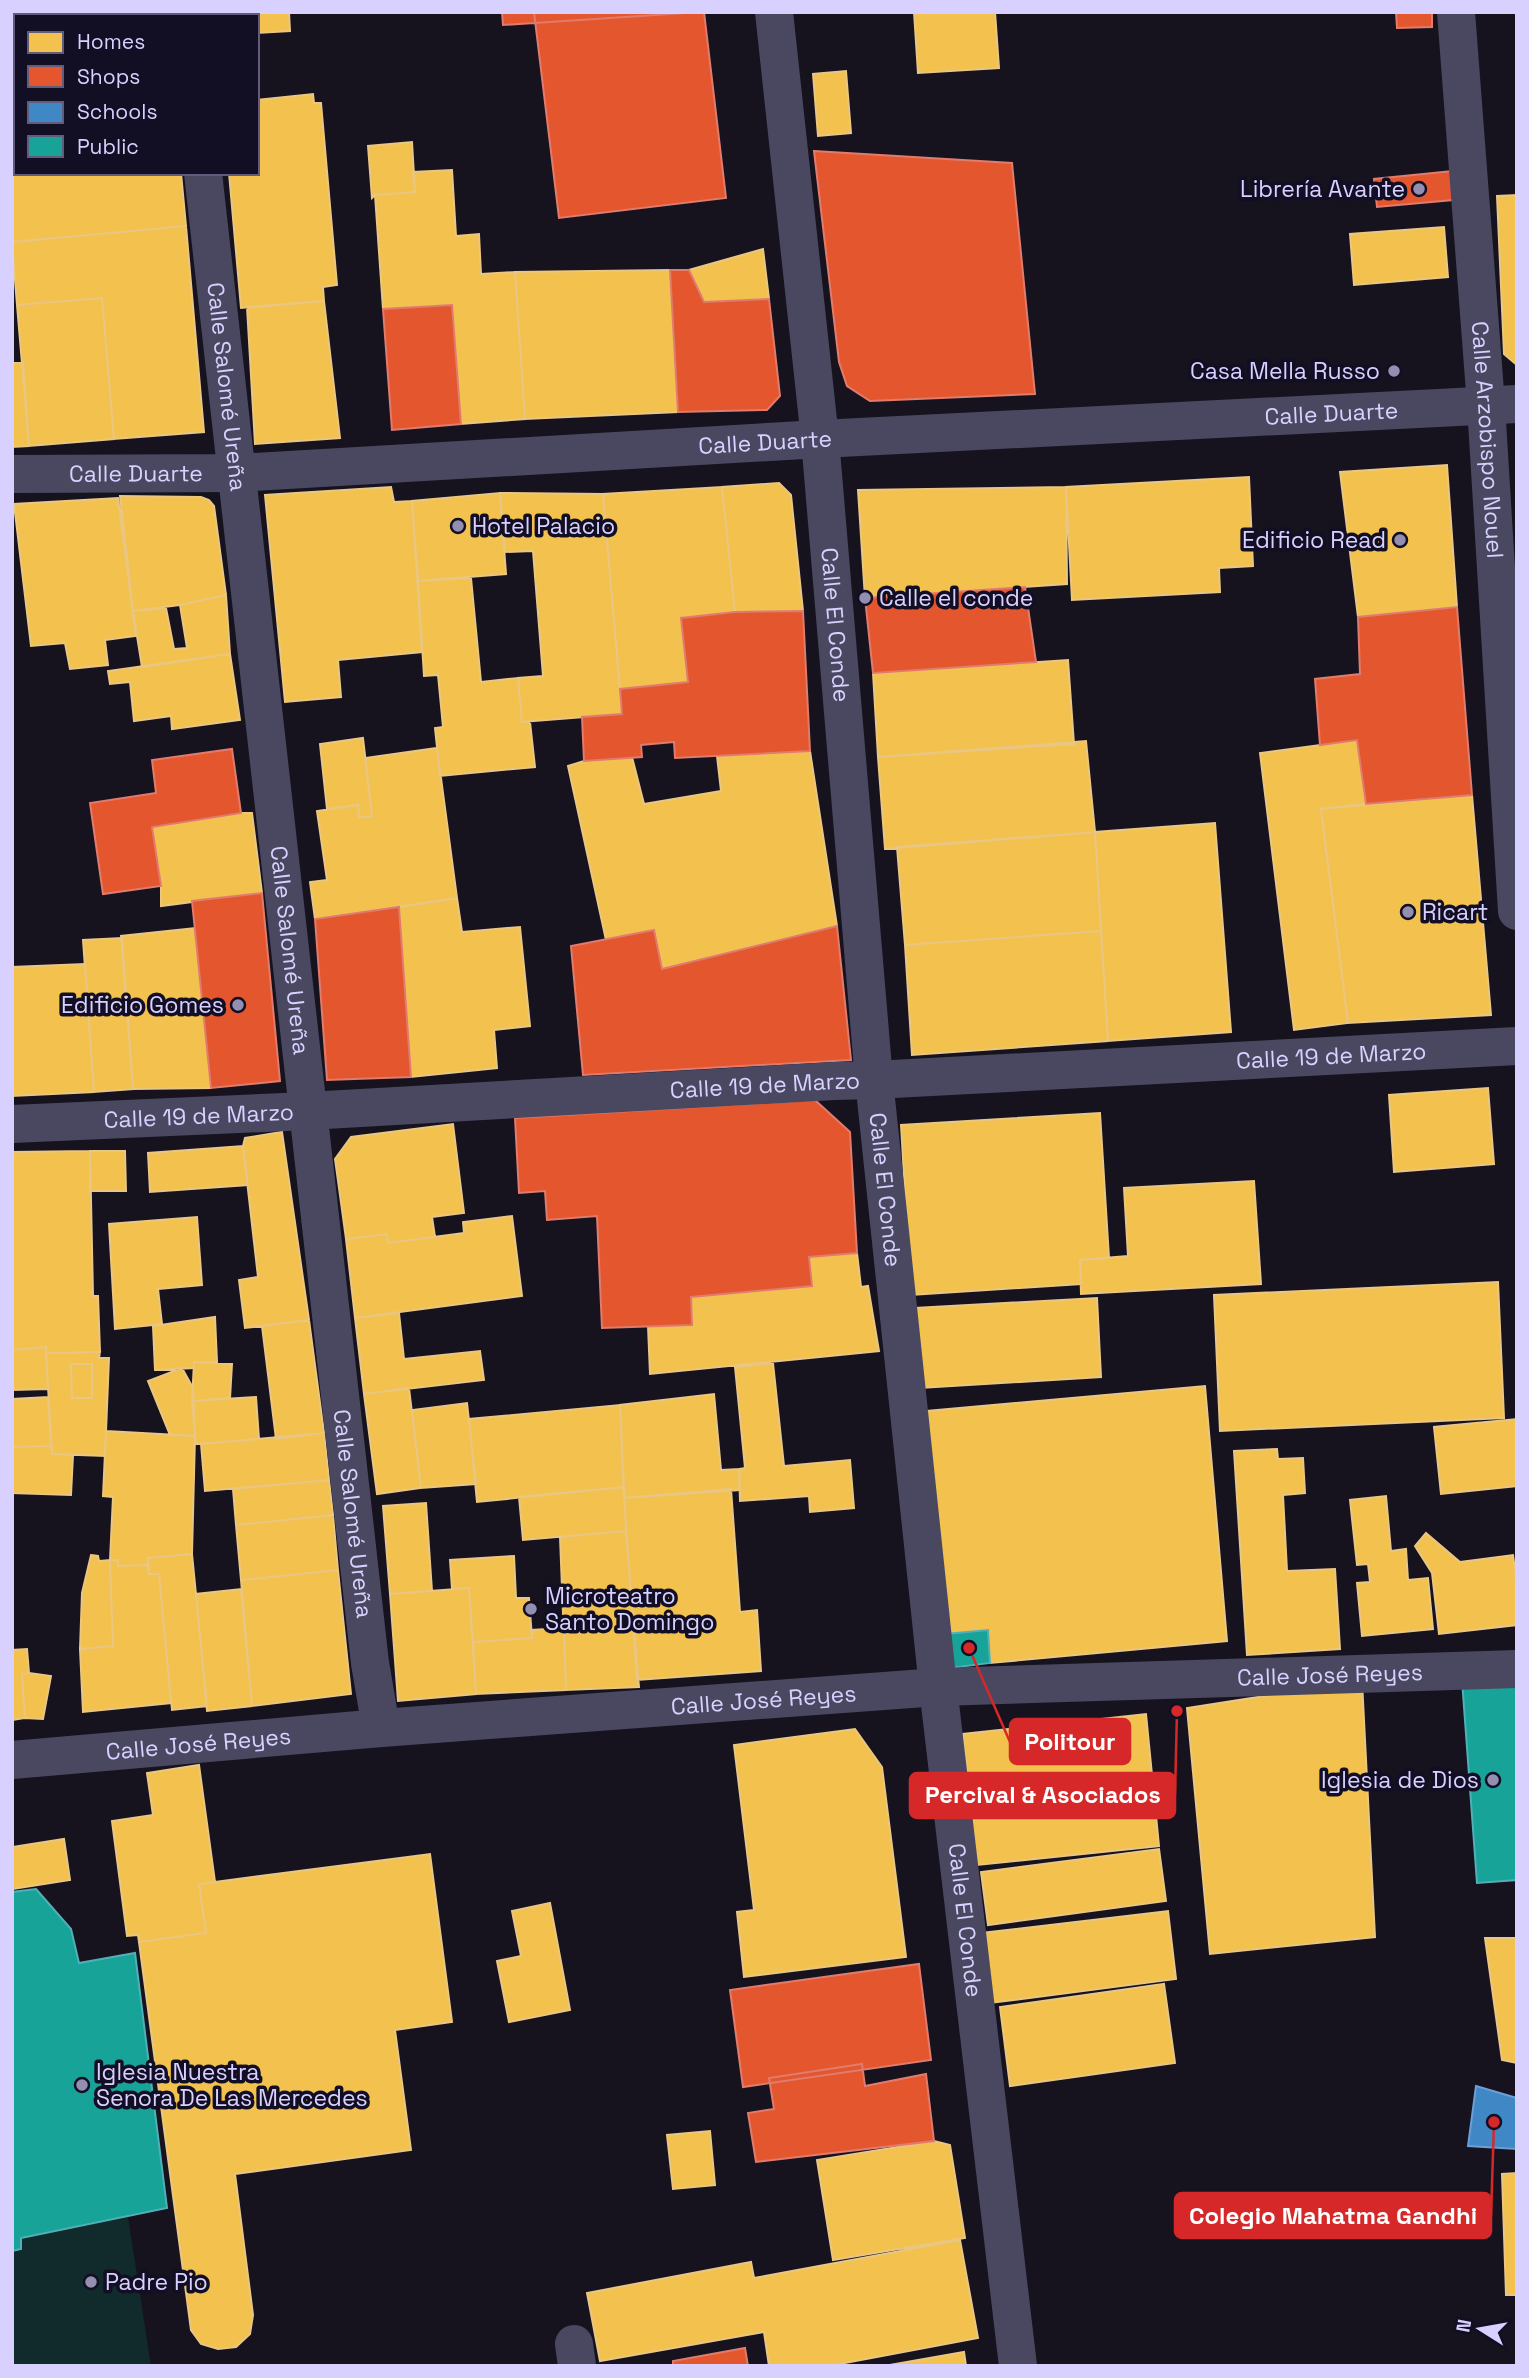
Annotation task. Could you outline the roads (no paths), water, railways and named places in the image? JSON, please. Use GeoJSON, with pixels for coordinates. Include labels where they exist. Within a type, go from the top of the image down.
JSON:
{"type":"FeatureCollection","features":[{"type":"Feature","properties":{"kind":"street","name":"Calle El Conde"},"geometry":{"type":"LineString","coordinates":[[775,12],[820,439],[874,1080],[938,1687],[1018,2366]]}},
{"type":"Feature","properties":{"kind":"street","name":"Calle Arzobispo Nouel"},"geometry":{"type":"LineString","coordinates":[[1456,12],[1502,404],[1517,911]]}},
{"type":"Feature","properties":{"kind":"street","name":"Calle Salomé Ureña"},"geometry":{"type":"LineString","coordinates":[[203,175],[370,1663],[381,1728]]}},
{"type":"Feature","properties":{"kind":"street","name":"Calle Duarte"},"geometry":{"type":"LineString","coordinates":[[12,474],[237,473],[820,439],[1502,404]]}},
{"type":"Feature","properties":{"kind":"street","name":"Calle 19 de Marzo"},"geometry":{"type":"LineString","coordinates":[[12,1124],[308,1111],[1517,1046]]}},
{"type":"Feature","properties":{"kind":"street","name":"Calle José Reyes"},"geometry":{"type":"LineString","coordinates":[[12,1760],[381,1728],[938,1687],[1517,1669]]}},
{"type":"Feature","properties":{"kind":"place","name":"Librería Avante"},"geometry":{"type":"Point","coordinates":[1419,189]}},
{"type":"Feature","properties":{"kind":"place","name":"Casa Mella Russo"},"geometry":{"type":"Point","coordinates":[1394,371]}},
{"type":"Feature","properties":{"kind":"place","name":"Hotel Palacio"},"geometry":{"type":"Point","coordinates":[458,526]}},
{"type":"Feature","properties":{"kind":"place","name":"Edificio Read"},"geometry":{"type":"Point","coordinates":[1400,540]}},
{"type":"Feature","properties":{"kind":"place","name":"Calle el conde"},"geometry":{"type":"Point","coordinates":[865,598]}},
{"type":"Feature","properties":{"kind":"place","name":"Ricart"},"geometry":{"type":"Point","coordinates":[1408,912]}},
{"type":"Feature","properties":{"kind":"place","name":"Edificio Gomes"},"geometry":{"type":"Point","coordinates":[238,1005]}},
{"type":"Feature","properties":{"kind":"place","name":"Microteatro Santo Domingo"},"geometry":{"type":"Point","coordinates":[531,1609]}},
{"type":"Feature","properties":{"kind":"place","name":"Politour"},"geometry":{"type":"Point","coordinates":[969,1648]}},
{"type":"Feature","properties":{"kind":"place","name":"Percival & Asociados"},"geometry":{"type":"Point","coordinates":[1177,1711]}},
{"type":"Feature","properties":{"kind":"place","name":"Iglesia de Dios"},"geometry":{"type":"Point","coordinates":[1493,1780]}},
{"type":"Feature","properties":{"kind":"place","name":"Iglesia Nuestra Senora De Las Mercedes"},"geometry":{"type":"Point","coordinates":[82,2085]}},
{"type":"Feature","properties":{"kind":"place","name":"Colegio Mahatma Gandhi"},"geometry":{"type":"Point","coordinates":[1494,2122]}},
{"type":"Feature","properties":{"kind":"place","name":"Padre Pio"},"geometry":{"type":"Point","coordinates":[91,2282]}}]}
